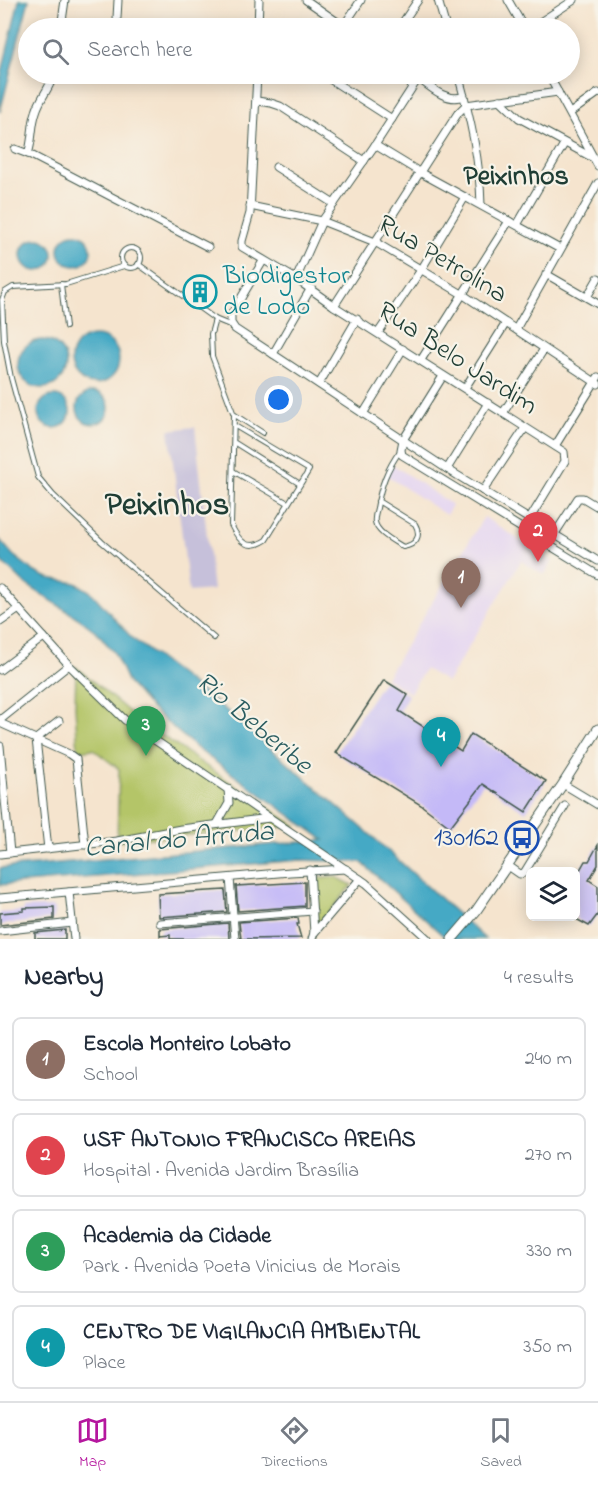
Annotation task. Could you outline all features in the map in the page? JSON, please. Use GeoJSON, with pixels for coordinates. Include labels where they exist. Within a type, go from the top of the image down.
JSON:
{"type":"FeatureCollection","features":[{"type":"Feature","properties":{"kind":"main road"},"geometry":{"type":"LineString","coordinates":[[452,939],[475,912],[598,729]]}},
{"type":"Feature","properties":{"kind":"street"},"geometry":{"type":"LineString","coordinates":[[62,18],[65,0]]}},
{"type":"Feature","properties":{"kind":"street"},"geometry":{"type":"LineString","coordinates":[[117,18],[118,0]]}},
{"type":"Feature","properties":{"kind":"street"},"geometry":{"type":"LineString","coordinates":[[258,18],[259,0]]}},
{"type":"Feature","properties":{"kind":"street"},"geometry":{"type":"LineString","coordinates":[[306,0],[330,18]]}},
{"type":"Feature","properties":{"kind":"street"},"geometry":{"type":"LineString","coordinates":[[350,18],[361,0]]}},
{"type":"Feature","properties":{"kind":"street"},"geometry":{"type":"LineString","coordinates":[[406,18],[418,0]]}},
{"type":"Feature","properties":{"kind":"street"},"geometry":{"type":"LineString","coordinates":[[438,0],[443,18]]}},
{"type":"Feature","properties":{"kind":"street"},"geometry":{"type":"LineString","coordinates":[[508,0],[518,18]]}},
{"type":"Feature","properties":{"kind":"street"},"geometry":{"type":"LineString","coordinates":[[546,18],[574,0]]}},
{"type":"Feature","properties":{"kind":"street"},"geometry":{"type":"LineString","coordinates":[[27,154],[31,144],[36,112],[50,84]]}},
{"type":"Feature","properties":{"kind":"street"},"geometry":{"type":"LineString","coordinates":[[250,206],[257,84]]}},
{"type":"Feature","properties":{"kind":"street"},"geometry":{"type":"LineString","coordinates":[[338,84],[392,119]]}},
{"type":"Feature","properties":{"kind":"street"},"geometry":{"type":"LineString","coordinates":[[296,279],[322,221],[392,119],[412,84]]}},
{"type":"Feature","properties":{"kind":"street"},"geometry":{"type":"LineString","coordinates":[[428,84],[449,98],[459,99],[464,96]]}},
{"type":"Feature","properties":{"kind":"street"},"geometry":{"type":"LineString","coordinates":[[461,84],[476,144],[481,179],[481,205]]}},
{"type":"Feature","properties":{"kind":"street"},"geometry":{"type":"LineString","coordinates":[[554,84],[596,163]]}},
{"type":"Feature","properties":{"kind":"street"},"geometry":{"type":"LineString","coordinates":[[334,306],[458,113],[466,105],[558,92]]}},
{"type":"Feature","properties":{"kind":"street"},"geometry":{"type":"LineString","coordinates":[[570,113],[598,93]]}},
{"type":"Feature","properties":{"kind":"street"},"geometry":{"type":"LineString","coordinates":[[500,100],[512,113],[596,163]]}},
{"type":"Feature","properties":{"kind":"street"},"geometry":{"type":"LineString","coordinates":[[257,101],[280,106],[364,161]]}},
{"type":"Feature","properties":{"kind":"street"},"geometry":{"type":"LineString","coordinates":[[517,225],[564,144]]}},
{"type":"Feature","properties":{"kind":"street"},"geometry":{"type":"LineString","coordinates":[[375,145],[421,173],[560,249]]}},
{"type":"Feature","properties":{"kind":"street"},"geometry":{"type":"LineString","coordinates":[[15,149],[208,247]]}},
{"type":"Feature","properties":{"kind":"street"},"geometry":{"type":"LineString","coordinates":[[276,168],[334,204]]}},
{"type":"Feature","properties":{"kind":"street"},"geometry":{"type":"LineString","coordinates":[[516,329],[598,183]]}},
{"type":"Feature","properties":{"kind":"street"},"geometry":{"type":"LineString","coordinates":[[378,333],[421,270],[465,197]]}},
{"type":"Feature","properties":{"kind":"street","name":"Rua Petrolina"},"geometry":{"type":"LineString","coordinates":[[250,206],[322,221],[375,242],[462,294],[544,349],[597,381]]}},
{"type":"Feature","properties":{"kind":"street","name":"Rua Belo Jardim"},"geometry":{"type":"LineString","coordinates":[[250,206],[248,223],[242,241],[243,248],[311,288],[334,306],[566,454],[565,461],[529,520]]}},
{"type":"Feature","properties":{"kind":"street"},"geometry":{"type":"LineString","coordinates":[[421,360],[509,221]]}},
{"type":"Feature","properties":{"kind":"street"},"geometry":{"type":"LineString","coordinates":[[263,261],[231,315],[232,326],[447,469],[598,561]]}},
{"type":"Feature","properties":{"kind":"street"},"geometry":{"type":"LineString","coordinates":[[546,274],[598,304]]}},
{"type":"Feature","properties":{"kind":"street"},"geometry":{"type":"LineString","coordinates":[[587,297],[598,278]]}},
{"type":"Feature","properties":{"kind":"street"},"geometry":{"type":"LineString","coordinates":[[273,354],[311,288]]}},
{"type":"Feature","properties":{"kind":"street"},"geometry":{"type":"LineString","coordinates":[[319,384],[357,320]]}},
{"type":"Feature","properties":{"kind":"street"},"geometry":{"type":"LineString","coordinates":[[465,388],[506,323]]}},
{"type":"Feature","properties":{"kind":"street"},"geometry":{"type":"LineString","coordinates":[[363,414],[403,349]]}},
{"type":"Feature","properties":{"kind":"street"},"geometry":{"type":"LineString","coordinates":[[503,413],[544,349]]}},
{"type":"Feature","properties":{"kind":"street"},"geometry":{"type":"LineString","coordinates":[[443,376],[403,440],[401,450],[403,455],[598,574]]}},
{"type":"Feature","properties":{"kind":"street"},"geometry":{"type":"LineString","coordinates":[[555,446],[597,381]]}},
{"type":"Feature","properties":{"kind":"street"},"geometry":{"type":"LineString","coordinates":[[447,469],[488,403]]}},
{"type":"Feature","properties":{"kind":"street"},"geometry":{"type":"LineString","coordinates":[[483,491],[525,428]]}},
{"type":"Feature","properties":{"kind":"street"},"geometry":{"type":"LineString","coordinates":[[554,535],[578,498],[583,498],[598,507]]}},
{"type":"Feature","properties":{"kind":"street"},"geometry":{"type":"LineString","coordinates":[[0,588],[69,665],[125,720],[360,879],[428,939]]}},
{"type":"Feature","properties":{"kind":"street"},"geometry":{"type":"LineString","coordinates":[[0,622],[19,609]]}},
{"type":"Feature","properties":{"kind":"street"},"geometry":{"type":"LineString","coordinates":[[0,670],[44,637]]}},
{"type":"Feature","properties":{"kind":"street"},"geometry":{"type":"LineString","coordinates":[[69,665],[0,721],[76,759],[85,845]]}},
{"type":"Feature","properties":{"kind":"street"},"geometry":{"type":"LineString","coordinates":[[36,739],[59,721]]}},
{"type":"Feature","properties":{"kind":"street"},"geometry":{"type":"LineString","coordinates":[[36,739],[48,849]]}},
{"type":"Feature","properties":{"kind":"street"},"geometry":{"type":"LineString","coordinates":[[0,746],[10,853]]}},
{"type":"Feature","properties":{"kind":"street"},"geometry":{"type":"LineString","coordinates":[[563,784],[598,805]]}},
{"type":"Feature","properties":{"kind":"street"},"geometry":{"type":"LineString","coordinates":[[217,824],[228,803],[228,789]]}},
{"type":"Feature","properties":{"kind":"street"},"geometry":{"type":"LineString","coordinates":[[507,865],[520,874],[525,873],[565,806]]}},
{"type":"Feature","properties":{"kind":"street"},"geometry":{"type":"LineString","coordinates":[[0,854],[85,845],[217,824],[273,820]]}},
{"type":"Feature","properties":{"kind":"street"},"geometry":{"type":"LineString","coordinates":[[0,898],[310,870],[346,869]]}},
{"type":"Feature","properties":{"kind":"street"},"geometry":{"type":"LineString","coordinates":[[310,870],[313,936]]}},
{"type":"Feature","properties":{"kind":"street"},"geometry":{"type":"LineString","coordinates":[[230,878],[235,939]]}},
{"type":"Feature","properties":{"kind":"street"},"geometry":{"type":"LineString","coordinates":[[313,936],[360,879]]}},
{"type":"Feature","properties":{"kind":"street"},"geometry":{"type":"LineString","coordinates":[[69,892],[74,939]]}},
{"type":"Feature","properties":{"kind":"street"},"geometry":{"type":"LineString","coordinates":[[160,923],[313,911]]}},
{"type":"Feature","properties":{"kind":"street"},"geometry":{"type":"LineString","coordinates":[[0,931],[72,923]]}},
{"type":"Feature","properties":{"kind":"lane"},"geometry":{"type":"LineString","coordinates":[[124,266],[121,254],[131,248],[137,250],[140,255],[138,264]]}},
{"type":"Feature","properties":{"kind":"lane"},"geometry":{"type":"LineString","coordinates":[[138,264],[130,268],[124,266],[61,284],[13,287],[5,292],[2,300],[4,341],[11,378],[38,477],[53,495],[102,542],[214,638]]}},
{"type":"Feature","properties":{"kind":"lane"},"geometry":{"type":"LineString","coordinates":[[138,264],[215,320],[232,326]]}},
{"type":"Feature","properties":{"kind":"lane"},"geometry":{"type":"LineString","coordinates":[[61,284],[66,327]]}},
{"type":"Feature","properties":{"kind":"lane"},"geometry":{"type":"LineString","coordinates":[[215,320],[211,334],[212,356],[234,415],[235,426],[231,525],[237,537],[244,543],[251,546],[258,545],[266,540],[309,470],[235,426]]}},
{"type":"Feature","properties":{"kind":"lane"},"geometry":{"type":"LineString","coordinates":[[234,415],[263,433]]}},
{"type":"Feature","properties":{"kind":"lane"},"geometry":{"type":"LineString","coordinates":[[234,442],[300,484]]}},
{"type":"Feature","properties":{"kind":"lane"},"geometry":{"type":"LineString","coordinates":[[378,501],[415,524],[418,530],[417,540],[412,546],[403,547],[379,529],[374,521],[381,482],[401,450]]}},
{"type":"Feature","properties":{"kind":"lane"},"geometry":{"type":"LineString","coordinates":[[232,471],[288,503]]}},
{"type":"Feature","properties":{"kind":"shaded area"},"geometry":{"type":"Polygon","coordinates":[[[195,427],[213,590],[189,592],[169,430],[195,427]]]}},
{"type":"Feature","properties":{"kind":"shaded area"},"geometry":{"type":"Polygon","coordinates":[[[392,464],[452,505],[446,515],[386,475],[392,464]]]}},
{"type":"Feature","properties":{"kind":"shaded area"},"geometry":{"type":"Polygon","coordinates":[[[484,517],[530,547],[523,558],[531,547],[553,561],[544,575],[521,561],[447,682],[425,669],[410,693],[386,678],[484,517]]]}},
{"type":"Feature","properties":{"kind":"green space"},"geometry":{"type":"Polygon","coordinates":[[[76,667],[134,716],[296,826],[117,841],[119,769],[93,749],[78,751],[75,707],[76,667]]]}},
{"type":"Feature","properties":{"kind":"green space"},"geometry":{"type":"Polygon","coordinates":[[[336,877],[352,885],[316,928],[313,879],[336,877]]]}},
{"type":"Feature","properties":{"kind":"water"},"geometry":{"type":"Polygon","coordinates":[[[19,0],[29,0],[24,18],[18,18],[18,42],[0,112],[0,80],[19,0]]]}},
{"type":"Feature","properties":{"kind":"water"},"geometry":{"type":"Polygon","coordinates":[[[75,234],[86,239],[91,250],[86,261],[75,266],[64,261],[59,250],[64,239],[75,234]]]}},
{"type":"Feature","properties":{"kind":"water"},"geometry":{"type":"Polygon","coordinates":[[[37,239],[48,244],[53,255],[48,266],[37,271],[26,266],[21,255],[26,244],[37,239]]]}},
{"type":"Feature","properties":{"kind":"water"},"geometry":{"type":"Polygon","coordinates":[[[95,336],[112,343],[119,360],[112,377],[95,384],[78,377],[71,360],[78,343],[95,336]]]}},
{"type":"Feature","properties":{"kind":"water"},"geometry":{"type":"Polygon","coordinates":[[[42,340],[59,347],[66,364],[59,381],[42,388],[25,381],[18,364],[25,347],[42,340]]]}},
{"type":"Feature","properties":{"kind":"water"},"geometry":{"type":"Polygon","coordinates":[[[93,392],[104,397],[109,408],[104,419],[93,424],[82,419],[77,408],[82,397],[93,392]]]}},
{"type":"Feature","properties":{"kind":"water"},"geometry":{"type":"Polygon","coordinates":[[[54,396],[65,401],[70,412],[65,423],[54,428],[43,423],[38,412],[43,401],[54,396]]]}},
{"type":"Feature","properties":{"kind":"water","name":"Rio Beberibe"},"geometry":{"type":"Polygon","coordinates":[[[0,540],[13,555],[35,572],[48,578],[76,583],[91,592],[132,638],[226,710],[373,837],[485,939],[447,939],[361,862],[300,860],[0,885],[0,868],[324,840],[199,750],[154,711],[128,683],[115,654],[98,633],[24,583],[0,560],[0,540]]]}},
{"type":"Feature","properties":{"kind":"building","name":"Biodigestor de Lodo"},"geometry":{"type":"Polygon","coordinates":[[[196,283],[204,283],[209,288],[207,299],[196,301],[191,296],[191,288],[196,283]]]}},
{"type":"Feature","properties":{"kind":"building"},"geometry":{"type":"Polygon","coordinates":[[[384,680],[408,695],[399,711],[461,751],[471,734],[546,781],[526,812],[483,784],[450,827],[421,805],[336,753],[384,680]]]}},
{"type":"Feature","properties":{"kind":"building"},"geometry":{"type":"Polygon","coordinates":[[[598,845],[598,865],[589,880],[598,886],[598,914],[589,926],[580,921],[580,870],[585,861],[589,861],[598,845]]]}},
{"type":"Feature","properties":{"kind":"building"},"geometry":{"type":"Polygon","coordinates":[[[305,882],[305,906],[238,911],[236,886],[305,882]]]}},
{"type":"Feature","properties":{"kind":"building"},"geometry":{"type":"Polygon","coordinates":[[[225,890],[227,912],[159,917],[158,894],[225,890]]]}},
{"type":"Feature","properties":{"kind":"building"},"geometry":{"type":"Polygon","coordinates":[[[54,907],[54,919],[0,925],[0,913],[24,911],[24,908],[54,907]]]}},
{"type":"Feature","properties":{"kind":"building"},"geometry":{"type":"Polygon","coordinates":[[[298,918],[299,924],[297,924],[301,938],[241,939],[239,922],[298,918]]]}},
{"type":"Feature","properties":{"kind":"building"},"geometry":{"type":"Polygon","coordinates":[[[228,923],[229,939],[170,939],[170,935],[160,936],[160,929],[228,923]]]}},
{"type":"Feature","properties":{"kind":"building"},"geometry":{"type":"Polygon","coordinates":[[[65,930],[65,939],[35,939],[35,933],[65,930]]]}},
{"type":"Feature","properties":{"kind":"place","name":"Biodigestor de Lodo"},"geometry":{"type":"Point","coordinates":[200,292]}},
{"type":"Feature","properties":{"kind":"place","name":"USF ANTONIO FRANCISCO AREIAS"},"geometry":{"type":"Point","coordinates":[538,562]}},
{"type":"Feature","properties":{"kind":"place","name":"Escola Monteiro Lobato"},"geometry":{"type":"Point","coordinates":[461,608]}},
{"type":"Feature","properties":{"kind":"place","name":"Academia da Cidade"},"geometry":{"type":"Point","coordinates":[146,756]}},
{"type":"Feature","properties":{"kind":"place","name":"CENTRO DE VIGILANCIA AMBIENTAL"},"geometry":{"type":"Point","coordinates":[441,767]}},
{"type":"Feature","properties":{"kind":"place","name":"130162"},"geometry":{"type":"Point","coordinates":[522,838]}},
{"type":"Feature","properties":{"kind":"district","name":"Peixinhos"},"geometry":{"type":"Point","coordinates":[516,177]}},
{"type":"Feature","properties":{"kind":"district","name":"Peixinhos"},"geometry":{"type":"Point","coordinates":[167,506]}},
{"type":"Feature","properties":{"kind":"water label","name":"Canal do Arruda"},"geometry":{"type":"Point","coordinates":[179,841]}}]}
